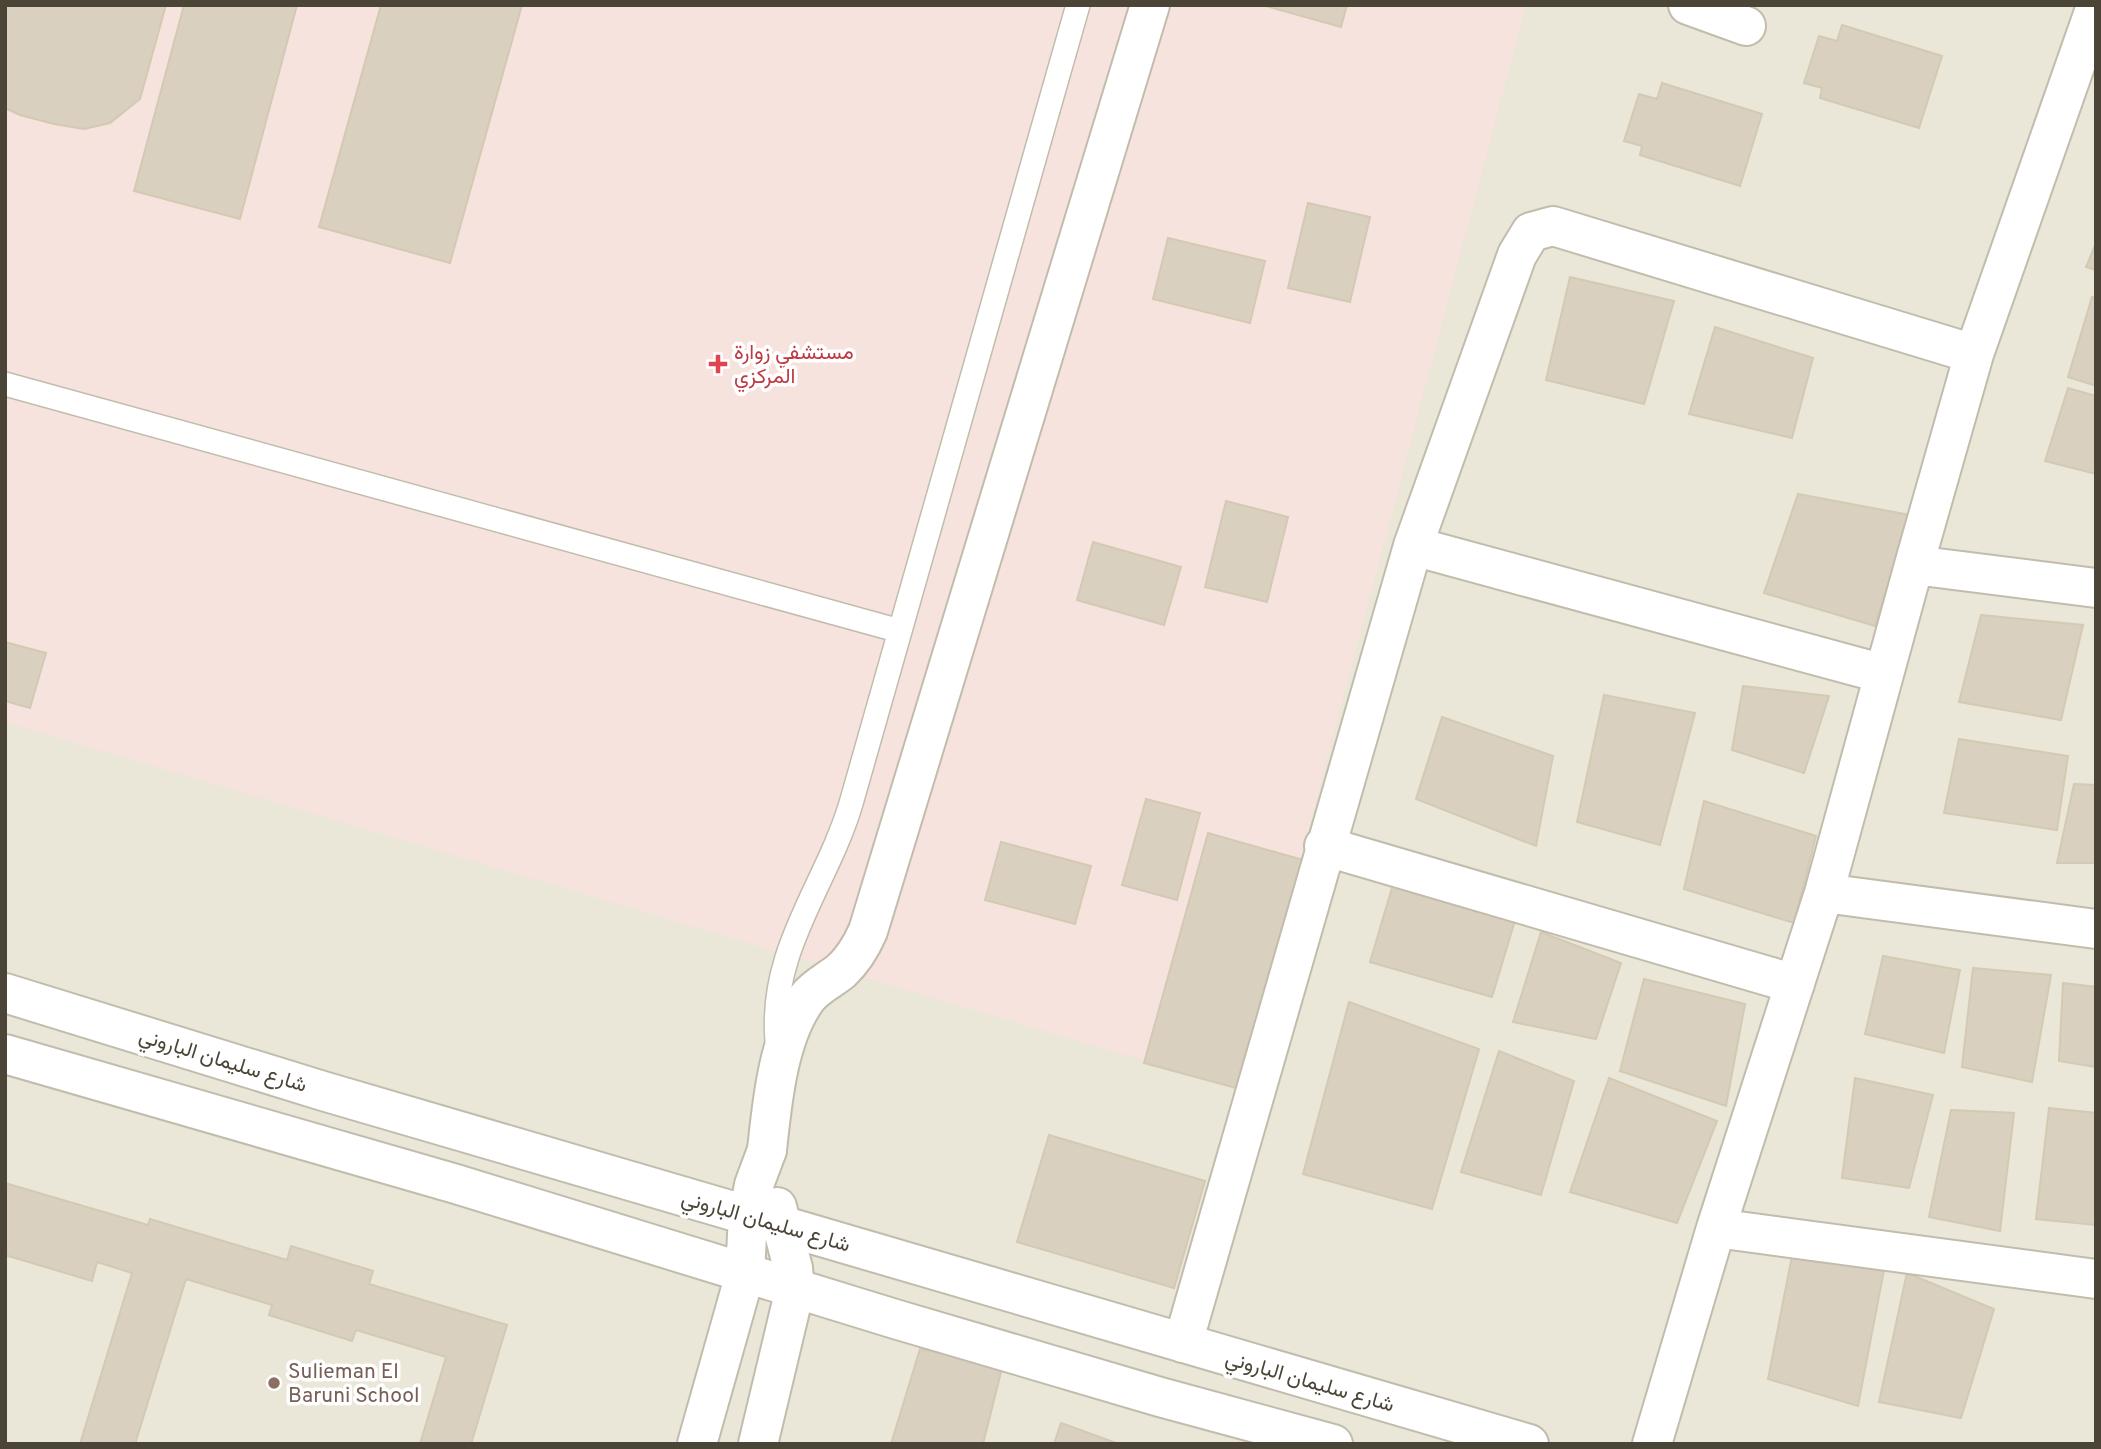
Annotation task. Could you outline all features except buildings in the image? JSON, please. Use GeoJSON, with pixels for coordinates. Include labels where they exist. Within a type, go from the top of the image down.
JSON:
{"type":"FeatureCollection","features":[{"type":"Feature","properties":{"kind":"street"},"geometry":{"type":"LineString","coordinates":[[697,1444],[745,1273],[765,1221],[767,1150],[779,1065],[796,1018],[808,996],[860,951],[868,931],[1150,5]]}},
{"type":"Feature","properties":{"kind":"street"},"geometry":{"type":"LineString","coordinates":[[1688,5],[1746,26]]}},
{"type":"Feature","properties":{"kind":"street"},"geometry":{"type":"LineString","coordinates":[[1652,1444],[1717,1228],[1824,893],[1975,354],[2096,6]]}},
{"type":"Feature","properties":{"kind":"street"},"geometry":{"type":"LineString","coordinates":[[1183,1343],[1324,846],[1413,546],[1517,255],[1531,232],[1553,226],[1975,354]]}},
{"type":"Feature","properties":{"kind":"street"},"geometry":{"type":"LineString","coordinates":[[1413,546],[1884,674]]}},
{"type":"Feature","properties":{"kind":"street"},"geometry":{"type":"LineString","coordinates":[[1914,565],[2096,588]]}},
{"type":"Feature","properties":{"kind":"street"},"geometry":{"type":"LineString","coordinates":[[1324,846],[1795,984]]}},
{"type":"Feature","properties":{"kind":"street"},"geometry":{"type":"LineString","coordinates":[[1824,893],[2096,929]]}},
{"type":"Feature","properties":{"kind":"street","name":"شارع سليمان الباروني"},"geometry":{"type":"LineString","coordinates":[[5,993],[323,1091],[1529,1444]]}},
{"type":"Feature","properties":{"kind":"street"},"geometry":{"type":"LineString","coordinates":[[5,1054],[456,1184],[795,1289],[1333,1444]]}},
{"type":"Feature","properties":{"kind":"street"},"geometry":{"type":"LineString","coordinates":[[758,1444],[795,1289],[793,1268],[765,1221]]}},
{"type":"Feature","properties":{"kind":"street"},"geometry":{"type":"LineString","coordinates":[[1717,1228],[2096,1279]]}},
{"type":"Feature","properties":{"kind":"lane"},"geometry":{"type":"LineString","coordinates":[[779,1065],[777,1023],[783,969],[792,939],[851,804],[1078,5]]}},
{"type":"Feature","properties":{"kind":"lane"},"geometry":{"type":"LineString","coordinates":[[5,384],[900,631]]}},
{"type":"Feature","properties":{"kind":"shaded area"},"geometry":{"type":"Polygon","coordinates":[[[5,5],[2096,5],[2096,1444],[5,1444],[5,5]]]}},
{"type":"Feature","properties":{"kind":"shaded area","name":"مستشفي زوارة المركزي"},"geometry":{"type":"Polygon","coordinates":[[[5,5],[1526,5],[1240,1089],[5,722],[5,5]]]}},
{"type":"Feature","properties":{"kind":"place","name":"مستشفي زوارة المركزي"},"geometry":{"type":"Point","coordinates":[718,364]}},
{"type":"Feature","properties":{"kind":"place","name":"Sulieman El Baruni School"},"geometry":{"type":"Point","coordinates":[274,1383]}}]}
